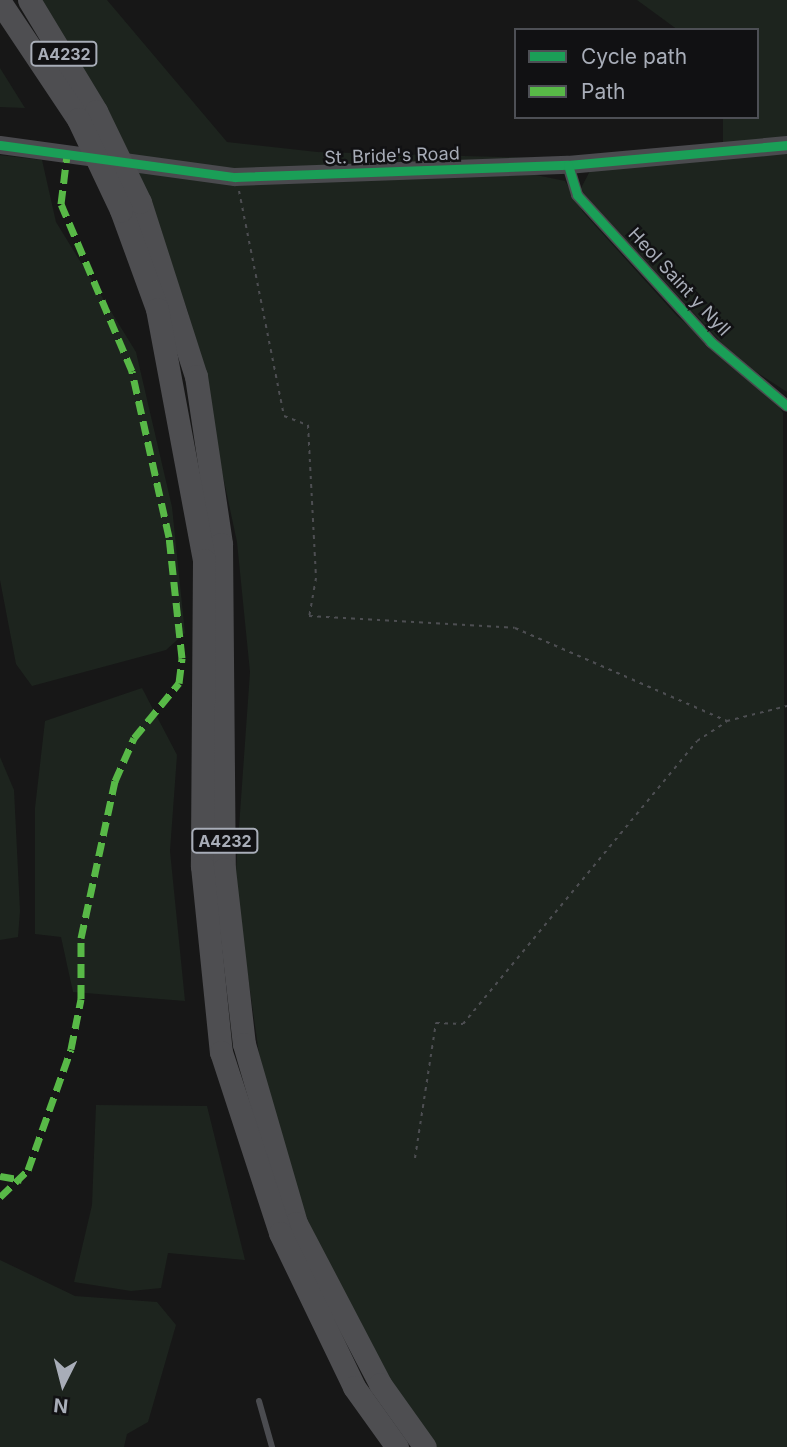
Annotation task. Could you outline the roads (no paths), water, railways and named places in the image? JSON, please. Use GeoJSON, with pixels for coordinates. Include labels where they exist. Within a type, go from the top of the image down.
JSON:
{"type":"FeatureCollection","features":[{"type":"Feature","properties":{"kind":"highway","name":"A4232"},"geometry":{"type":"LineString","coordinates":[[29,0],[130,206],[195,376],[221,544],[224,869],[244,1044],[296,1223],[380,1384],[425,1447]]}},
{"type":"Feature","properties":{"kind":"highway","name":"A4232"},"geometry":{"type":"LineString","coordinates":[[0,2],[87,115]]}},
{"type":"Feature","properties":{"kind":"highway","name":"A4232"},"geometry":{"type":"LineString","coordinates":[[130,206],[157,309],[204,560],[202,866],[221,1052],[280,1233],[354,1387],[397,1447]]}},
{"type":"Feature","properties":{"kind":"street","name":"St. Bride's Road"},"geometry":{"type":"LineString","coordinates":[[0,145],[234,177],[568,165],[787,145]]}},
{"type":"Feature","properties":{"kind":"street","name":"Heol Saint y Nyll"},"geometry":{"type":"LineString","coordinates":[[568,165],[577,195],[711,342],[787,406]]}},
{"type":"Feature","properties":{"kind":"lane"},"geometry":{"type":"LineString","coordinates":[[259,1401],[272,1447]]}}]}
